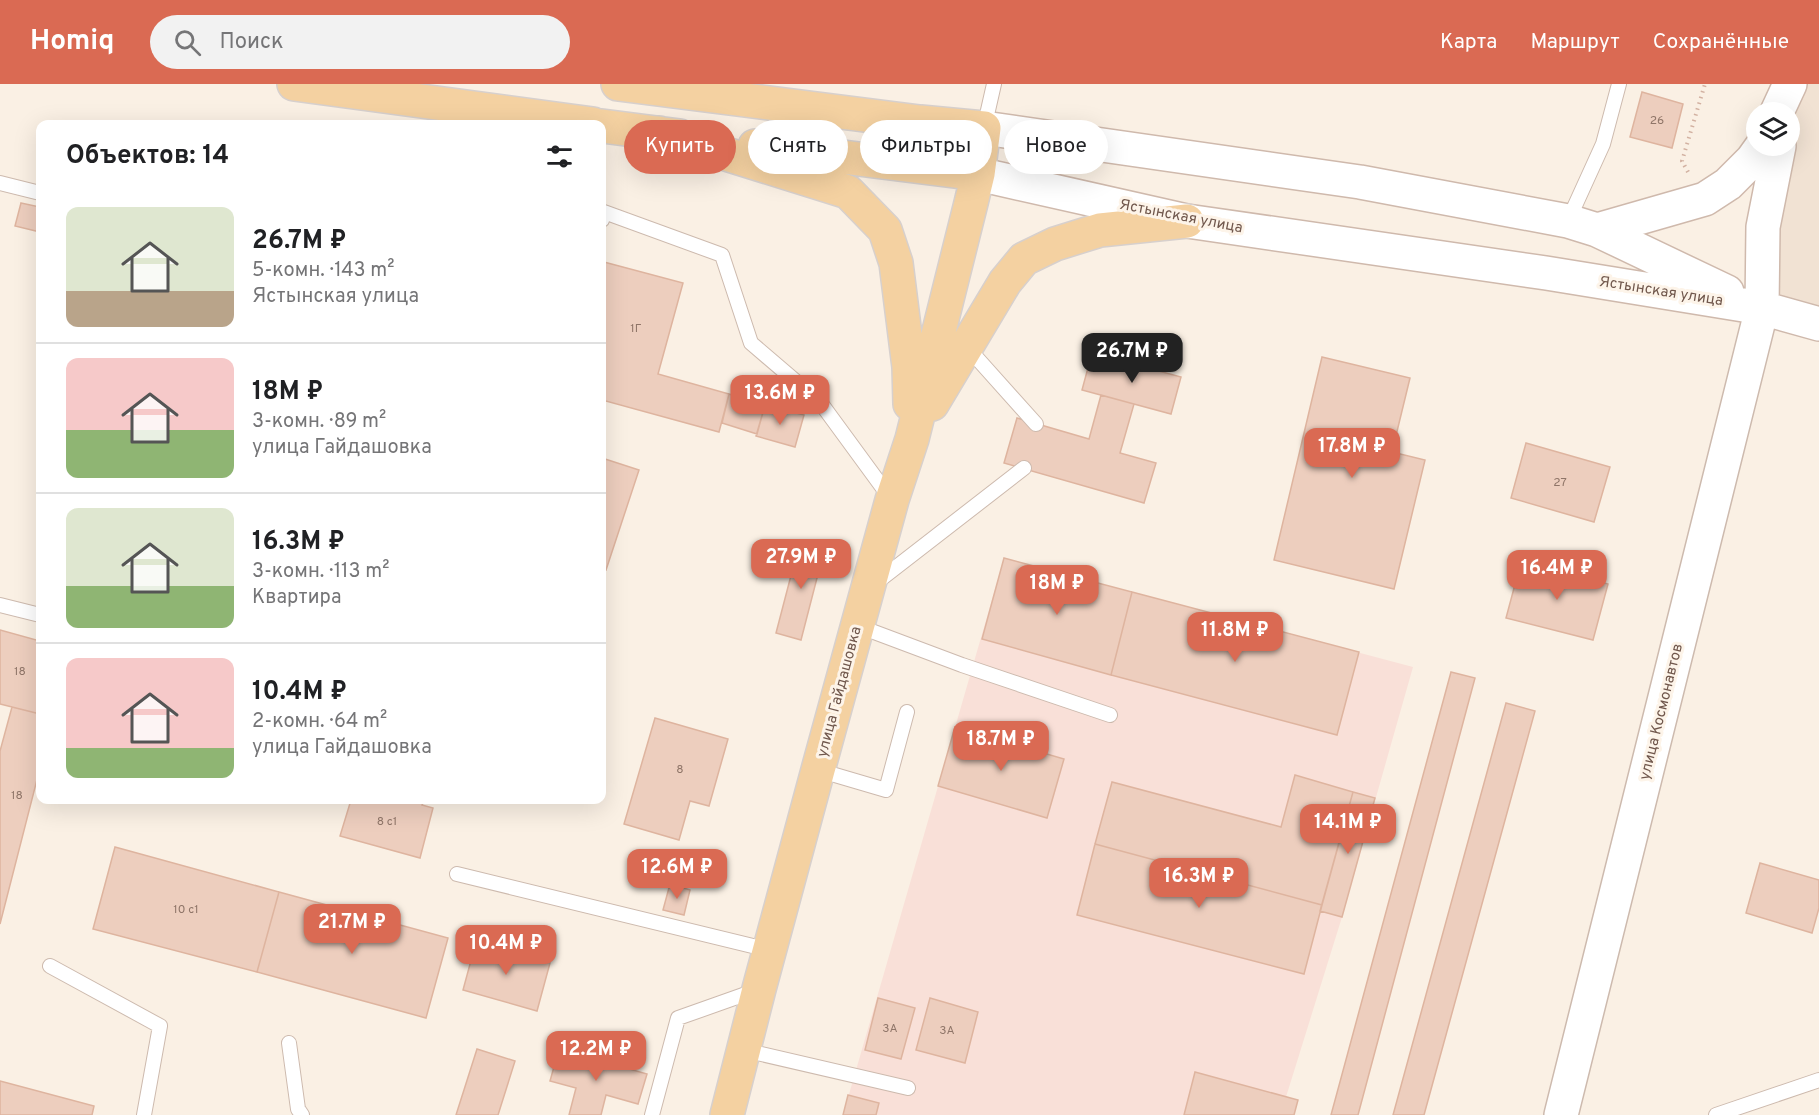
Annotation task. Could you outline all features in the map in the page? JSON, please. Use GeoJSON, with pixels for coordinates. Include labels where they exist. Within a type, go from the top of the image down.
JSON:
{"type":"FeatureCollection","features":[{"type":"Feature","properties":{"kind":"main road"},"geometry":{"type":"LineString","coordinates":[[294,84],[563,120]]}},
{"type":"Feature","properties":{"kind":"main road","name":"Ястынская улица"},"geometry":{"type":"LineString","coordinates":[[618,84],[673,87],[906,120]]}},
{"type":"Feature","properties":{"kind":"main road"},"geometry":{"type":"LineString","coordinates":[[1782,102],[1790,84]]}},
{"type":"Feature","properties":{"kind":"main road"},"geometry":{"type":"LineString","coordinates":[[1787,102],[1790,84]]}},
{"type":"Feature","properties":{"kind":"main road","name":"Ястынская улица"},"geometry":{"type":"LineString","coordinates":[[606,127],[624,129]]}},
{"type":"Feature","properties":{"kind":"main road","name":"Ястынская улица"},"geometry":{"type":"LineString","coordinates":[[992,129],[1360,182],[1583,225],[1762,308]]}},
{"type":"Feature","properties":{"kind":"main road","name":"Ястынская улица"},"geometry":{"type":"LineString","coordinates":[[736,144],[860,159]]}},
{"type":"Feature","properties":{"kind":"main road"},"geometry":{"type":"LineString","coordinates":[[1583,225],[1705,199],[1728,184],[1755,156]]}},
{"type":"Feature","properties":{"kind":"main road","name":"улица Космонавтов"},"geometry":{"type":"LineString","coordinates":[[1561,1115],[1762,308],[1763,227],[1777,156]]}},
{"type":"Feature","properties":{"kind":"main road"},"geometry":{"type":"LineString","coordinates":[[736,158],[848,192],[885,230],[898,274],[909,367],[912,439]]}},
{"type":"Feature","properties":{"kind":"main road","name":"Ястынская улица"},"geometry":{"type":"LineString","coordinates":[[978,174],[1187,221],[1545,273],[1762,308],[1819,324]]}},
{"type":"Feature","properties":{"kind":"main road","name":"улица Гайдашовка"},"geometry":{"type":"LineString","coordinates":[[727,1115],[818,770],[892,500],[912,439],[978,174]]}},
{"type":"Feature","properties":{"kind":"main road"},"geometry":{"type":"LineString","coordinates":[[912,439],[1005,282],[1024,259],[1055,244],[1100,230],[1187,221]]}},
{"type":"Feature","properties":{"kind":"lane"},"geometry":{"type":"LineString","coordinates":[[986,120],[994,84]]}},
{"type":"Feature","properties":{"kind":"lane"},"geometry":{"type":"LineString","coordinates":[[1583,225],[1619,84]]}},
{"type":"Feature","properties":{"kind":"lane"},"geometry":{"type":"LineString","coordinates":[[0,183],[36,193]]}},
{"type":"Feature","properties":{"kind":"lane"},"geometry":{"type":"LineString","coordinates":[[606,213],[722,255],[751,343],[820,402],[892,500]]}},
{"type":"Feature","properties":{"kind":"lane"},"geometry":{"type":"LineString","coordinates":[[966,346],[1036,424]]}},
{"type":"Feature","properties":{"kind":"lane"},"geometry":{"type":"LineString","coordinates":[[868,589],[1024,468]]}},
{"type":"Feature","properties":{"kind":"lane"},"geometry":{"type":"LineString","coordinates":[[0,605],[36,614]]}},
{"type":"Feature","properties":{"kind":"lane"},"geometry":{"type":"LineString","coordinates":[[858,626],[962,665],[1110,715]]}},
{"type":"Feature","properties":{"kind":"lane"},"geometry":{"type":"LineString","coordinates":[[818,770],[886,790],[907,712]]}},
{"type":"Feature","properties":{"kind":"lane"},"geometry":{"type":"LineString","coordinates":[[457,874],[769,950]]}},
{"type":"Feature","properties":{"kind":"lane"},"geometry":{"type":"LineString","coordinates":[[50,966],[160,1026],[144,1115]]}},
{"type":"Feature","properties":{"kind":"lane"},"geometry":{"type":"LineString","coordinates":[[652,1115],[678,1018],[759,989]]}},
{"type":"Feature","properties":{"kind":"lane"},"geometry":{"type":"LineString","coordinates":[[289,1043],[298,1109],[302,1115]]}},
{"type":"Feature","properties":{"kind":"lane"},"geometry":{"type":"LineString","coordinates":[[744,1050],[908,1088]]}},
{"type":"Feature","properties":{"kind":"lane"},"geometry":{"type":"LineString","coordinates":[[1716,1115],[1819,1080]]}},
{"type":"Feature","properties":{"kind":"path"},"geometry":{"type":"LineString","coordinates":[[1691,177],[1682,161],[1705,84]]}},
{"type":"Feature","properties":{"kind":"shaded area"},"geometry":{"type":"Polygon","coordinates":[[[1791,84],[1819,84],[1819,324],[1762,308],[1788,156],[1800,156],[1800,102],[1791,102],[1791,84]]]}},
{"type":"Feature","properties":{"kind":"shaded area"},"geometry":{"type":"Polygon","coordinates":[[[1004,558],[1413,667],[1342,917],[1286,1097],[1298,1100],[1294,1115],[843,1115],[1004,558]]]}},
{"type":"Feature","properties":{"kind":"building"},"geometry":{"type":"Polygon","coordinates":[[[1642,92],[1683,104],[1672,148],[1630,137],[1642,92]]]}},
{"type":"Feature","properties":{"kind":"building"},"geometry":{"type":"Polygon","coordinates":[[[21,203],[36,206],[36,231],[15,226],[21,203]]]}},
{"type":"Feature","properties":{"kind":"building"},"geometry":{"type":"Polygon","coordinates":[[[606,263],[683,283],[658,374],[729,394],[719,432],[606,401],[606,263]]]}},
{"type":"Feature","properties":{"kind":"building"},"geometry":{"type":"Polygon","coordinates":[[[1092,353],[1181,377],[1171,414],[1082,390],[1092,353]]]}},
{"type":"Feature","properties":{"kind":"building"},"geometry":{"type":"Polygon","coordinates":[[[1322,357],[1410,378],[1392,452],[1425,460],[1394,589],[1274,560],[1322,357]]]}},
{"type":"Feature","properties":{"kind":"building"},"geometry":{"type":"Polygon","coordinates":[[[729,394],[765,405],[757,434],[722,423],[729,394]]]}},
{"type":"Feature","properties":{"kind":"building"},"geometry":{"type":"Polygon","coordinates":[[[1101,395],[1134,404],[1120,453],[1156,463],[1144,503],[1004,463],[1017,418],[1089,439],[1101,395]]]}},
{"type":"Feature","properties":{"kind":"building"},"geometry":{"type":"Polygon","coordinates":[[[765,405],[804,415],[795,447],[756,436],[765,405]]]}},
{"type":"Feature","properties":{"kind":"building"},"geometry":{"type":"Polygon","coordinates":[[[1526,443],[1610,467],[1594,522],[1511,498],[1526,443]]]}},
{"type":"Feature","properties":{"kind":"building"},"geometry":{"type":"Polygon","coordinates":[[[606,459],[639,470],[606,570],[606,459]]]}},
{"type":"Feature","properties":{"kind":"building"},"geometry":{"type":"Polygon","coordinates":[[[800,541],[825,547],[801,640],[776,633],[800,541]]]}},
{"type":"Feature","properties":{"kind":"building"},"geometry":{"type":"Polygon","coordinates":[[[1004,558],[1132,592],[1111,675],[982,639],[1004,558]]]}},
{"type":"Feature","properties":{"kind":"building"},"geometry":{"type":"Polygon","coordinates":[[[1521,562],[1608,584],[1593,640],[1506,618],[1521,562]]]}},
{"type":"Feature","properties":{"kind":"building"},"geometry":{"type":"Polygon","coordinates":[[[1132,592],[1359,652],[1337,735],[1111,675],[1132,592]]]}},
{"type":"Feature","properties":{"kind":"building"},"geometry":{"type":"Polygon","coordinates":[[[0,630],[36,640],[36,713],[0,704],[0,630]]]}},
{"type":"Feature","properties":{"kind":"building"},"geometry":{"type":"Polygon","coordinates":[[[1451,672],[1475,678],[1358,1115],[1331,1115],[1451,672]]]}},
{"type":"Feature","properties":{"kind":"building"},"geometry":{"type":"Polygon","coordinates":[[[1506,703],[1535,711],[1424,1115],[1393,1115],[1506,703]]]}},
{"type":"Feature","properties":{"kind":"building"},"geometry":{"type":"Polygon","coordinates":[[[12,707],[36,713],[36,784],[0,924],[0,751],[12,707]]]}},
{"type":"Feature","properties":{"kind":"building"},"geometry":{"type":"Polygon","coordinates":[[[655,718],[728,739],[709,806],[690,801],[679,840],[624,824],[655,718]]]}},
{"type":"Feature","properties":{"kind":"building"},"geometry":{"type":"Polygon","coordinates":[[[955,727],[1064,759],[1047,818],[938,786],[955,727]]]}},
{"type":"Feature","properties":{"kind":"building"},"geometry":{"type":"Polygon","coordinates":[[[1295,775],[1353,792],[1322,905],[1095,844],[1112,782],[1281,827],[1295,775]]]}},
{"type":"Feature","properties":{"kind":"building"},"geometry":{"type":"Polygon","coordinates":[[[1353,792],[1375,798],[1342,917],[1320,911],[1353,792]]]}},
{"type":"Feature","properties":{"kind":"building"},"geometry":{"type":"Polygon","coordinates":[[[350,804],[422,804],[433,808],[420,858],[340,836],[350,804]]]}},
{"type":"Feature","properties":{"kind":"building"},"geometry":{"type":"Polygon","coordinates":[[[1095,844],[1322,905],[1304,974],[1077,915],[1095,844]]]}},
{"type":"Feature","properties":{"kind":"building"},"geometry":{"type":"Polygon","coordinates":[[[115,847],[279,892],[257,972],[93,929],[115,847]]]}},
{"type":"Feature","properties":{"kind":"building"},"geometry":{"type":"Polygon","coordinates":[[[1760,863],[1819,880],[1819,908],[1812,933],[1746,913],[1760,863]]]}},
{"type":"Feature","properties":{"kind":"building"},"geometry":{"type":"Polygon","coordinates":[[[670,884],[690,890],[684,915],[663,910],[670,884]]]}},
{"type":"Feature","properties":{"kind":"building"},"geometry":{"type":"Polygon","coordinates":[[[279,892],[448,938],[426,1018],[257,972],[279,892]]]}},
{"type":"Feature","properties":{"kind":"building"},"geometry":{"type":"Polygon","coordinates":[[[476,942],[550,963],[537,1011],[463,990],[476,942]]]}},
{"type":"Feature","properties":{"kind":"building"},"geometry":{"type":"Polygon","coordinates":[[[878,998],[915,1008],[901,1059],[865,1050],[878,998]]]}},
{"type":"Feature","properties":{"kind":"building"},"geometry":{"type":"Polygon","coordinates":[[[930,998],[978,1012],[965,1063],[916,1050],[930,998]]]}},
{"type":"Feature","properties":{"kind":"building"},"geometry":{"type":"Polygon","coordinates":[[[477,1049],[515,1061],[498,1115],[456,1115],[477,1049]]]}},
{"type":"Feature","properties":{"kind":"building"},"geometry":{"type":"Polygon","coordinates":[[[559,1049],[647,1074],[638,1104],[606,1095],[601,1115],[569,1115],[576,1088],[550,1081],[559,1049]]]}},
{"type":"Feature","properties":{"kind":"building"},"geometry":{"type":"Polygon","coordinates":[[[1195,1072],[1298,1100],[1294,1115],[1184,1115],[1195,1072]]]}},
{"type":"Feature","properties":{"kind":"building"},"geometry":{"type":"Polygon","coordinates":[[[0,1081],[94,1106],[92,1115],[0,1115],[0,1081]]]}},
{"type":"Feature","properties":{"kind":"building"},"geometry":{"type":"Polygon","coordinates":[[[848,1095],[879,1103],[876,1115],[843,1115],[848,1095]]]}}]}
